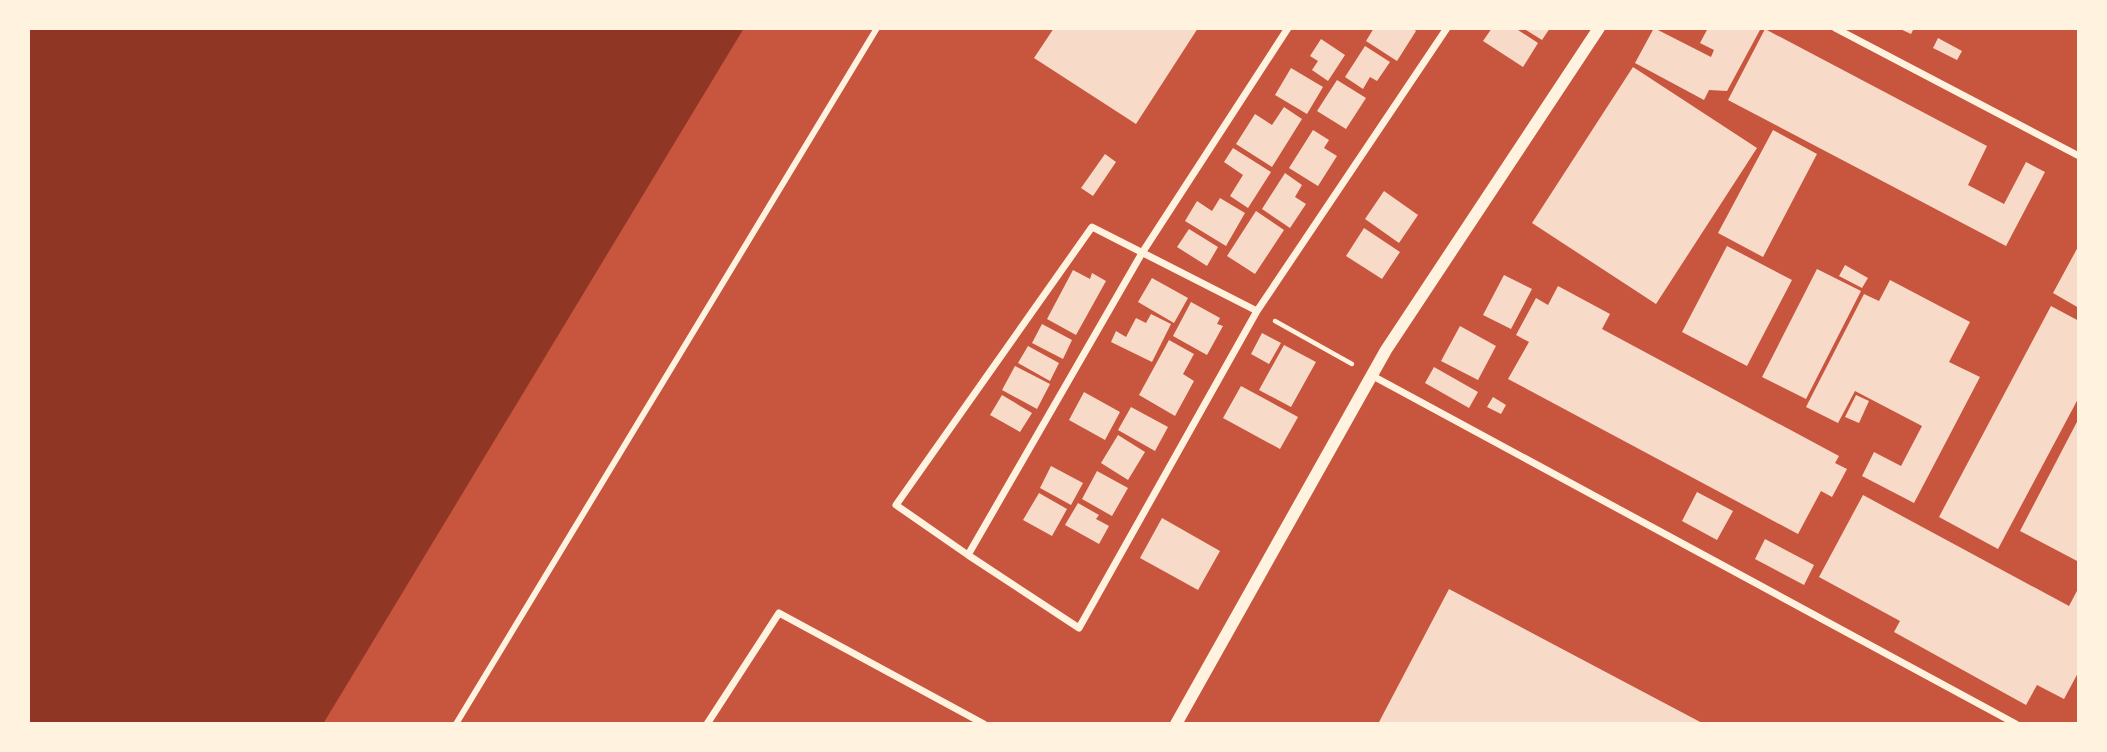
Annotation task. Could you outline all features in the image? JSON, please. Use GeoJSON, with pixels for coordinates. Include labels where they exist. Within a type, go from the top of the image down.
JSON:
{"type":"FeatureCollection","features":[{"type":"Feature","properties":{"kind":"street"},"geometry":{"type":"LineString","coordinates":[[456,724],[877,28]]}},
{"type":"Feature","properties":{"kind":"street"},"geometry":{"type":"LineString","coordinates":[[968,555],[1142,253],[1288,28]]}},
{"type":"Feature","properties":{"kind":"street"},"geometry":{"type":"LineString","coordinates":[[1257,311],[1091,228],[897,505],[1079,628],[1257,311],[1447,28]]}},
{"type":"Feature","properties":{"kind":"street"},"geometry":{"type":"LineString","coordinates":[[1176,724],[1371,375],[1600,28]]}},
{"type":"Feature","properties":{"kind":"street"},"geometry":{"type":"LineString","coordinates":[[1835,28],[2079,156]]}},
{"type":"Feature","properties":{"kind":"street"},"geometry":{"type":"LineString","coordinates":[[1371,375],[2016,724]]}},
{"type":"Feature","properties":{"kind":"street"},"geometry":{"type":"LineString","coordinates":[[707,724],[779,613],[984,724]]}},
{"type":"Feature","properties":{"kind":"path"},"geometry":{"type":"LineString","coordinates":[[1257,311],[1371,375]]}},
{"type":"Feature","properties":{"kind":"shaded area"},"geometry":{"type":"Polygon","coordinates":[[[28,28],[744,28],[323,724],[28,724],[28,28]]]}},
{"type":"Feature","properties":{"kind":"building"},"geometry":{"type":"Polygon","coordinates":[[[1054,28],[1198,28],[1136,124],[1034,58],[1054,28]]]}},
{"type":"Feature","properties":{"kind":"building"},"geometry":{"type":"Polygon","coordinates":[[[1374,28],[1412,28],[1416,31],[1397,61],[1366,41],[1374,28]]]}},
{"type":"Feature","properties":{"kind":"building"},"geometry":{"type":"Polygon","coordinates":[[[1492,28],[1515,28],[1538,43],[1523,67],[1483,41],[1492,28]]]}},
{"type":"Feature","properties":{"kind":"building"},"geometry":{"type":"Polygon","coordinates":[[[1523,28],[1550,28],[1542,40],[1523,28]]]}},
{"type":"Feature","properties":{"kind":"building"},"geometry":{"type":"Polygon","coordinates":[[[1654,28],[1711,57],[1714,50],[1700,43],[1708,28],[1761,28],[1727,91],[1709,90],[1704,100],[1635,63],[1654,28]]]}},
{"type":"Feature","properties":{"kind":"building"},"geometry":{"type":"Polygon","coordinates":[[[1898,28],[1914,28],[1911,34],[1898,28]]]}},
{"type":"Feature","properties":{"kind":"building"},"geometry":{"type":"Polygon","coordinates":[[[1765,29],[1987,146],[1968,185],[2004,204],[2026,162],[2045,172],[2006,246],[1728,100],[1765,29]]]}},
{"type":"Feature","properties":{"kind":"building"},"geometry":{"type":"Polygon","coordinates":[[[1938,38],[1962,51],[1957,60],[1933,48],[1938,38]]]}},
{"type":"Feature","properties":{"kind":"building"},"geometry":{"type":"Polygon","coordinates":[[[1321,39],[1345,55],[1328,81],[1312,70],[1318,61],[1310,56],[1321,39]]]}},
{"type":"Feature","properties":{"kind":"building"},"geometry":{"type":"Polygon","coordinates":[[[1365,46],[1390,62],[1377,81],[1370,77],[1363,89],[1345,77],[1365,46]]]}},
{"type":"Feature","properties":{"kind":"building"},"geometry":{"type":"Polygon","coordinates":[[[1633,67],[1757,148],[1656,304],[1532,223],[1633,67]]]}},
{"type":"Feature","properties":{"kind":"building"},"geometry":{"type":"Polygon","coordinates":[[[1291,68],[1323,87],[1307,114],[1275,95],[1291,68]]]}},
{"type":"Feature","properties":{"kind":"building"},"geometry":{"type":"Polygon","coordinates":[[[1337,80],[1366,98],[1346,129],[1317,111],[1337,80]]]}},
{"type":"Feature","properties":{"kind":"building"},"geometry":{"type":"Polygon","coordinates":[[[1284,107],[1302,119],[1272,167],[1236,144],[1255,114],[1272,125],[1284,107]]]}},
{"type":"Feature","properties":{"kind":"building"},"geometry":{"type":"Polygon","coordinates":[[[1313,130],[1329,140],[1324,148],[1337,156],[1318,186],[1289,168],[1313,130]]]}},
{"type":"Feature","properties":{"kind":"building"},"geometry":{"type":"Polygon","coordinates":[[[1773,130],[1817,154],[1763,257],[1718,233],[1773,130]]]}},
{"type":"Feature","properties":{"kind":"building"},"geometry":{"type":"Polygon","coordinates":[[[1233,148],[1271,172],[1248,208],[1230,196],[1243,175],[1224,162],[1233,148]]]}},
{"type":"Feature","properties":{"kind":"building"},"geometry":{"type":"Polygon","coordinates":[[[1105,154],[1116,162],[1093,196],[1081,188],[1105,154]]]}},
{"type":"Feature","properties":{"kind":"building"},"geometry":{"type":"Polygon","coordinates":[[[1285,173],[1302,185],[1295,197],[1306,204],[1290,228],[1262,209],[1285,173]]]}},
{"type":"Feature","properties":{"kind":"building"},"geometry":{"type":"Polygon","coordinates":[[[1384,191],[1418,215],[1399,243],[1365,219],[1384,191]]]}},
{"type":"Feature","properties":{"kind":"building"},"geometry":{"type":"Polygon","coordinates":[[[1220,198],[1245,213],[1226,246],[1185,221],[1197,201],[1212,211],[1220,198]]]}},
{"type":"Feature","properties":{"kind":"building"},"geometry":{"type":"Polygon","coordinates":[[[1256,211],[1284,230],[1255,274],[1227,256],[1256,211]]]}},
{"type":"Feature","properties":{"kind":"building"},"geometry":{"type":"Polygon","coordinates":[[[1364,228],[1400,252],[1382,279],[1346,256],[1364,228]]]}},
{"type":"Feature","properties":{"kind":"building"},"geometry":{"type":"Polygon","coordinates":[[[1189,229],[1218,247],[1207,266],[1177,247],[1189,229]]]}},
{"type":"Feature","properties":{"kind":"building"},"geometry":{"type":"Polygon","coordinates":[[[2079,245],[2079,308],[2053,293],[2079,245]]]}},
{"type":"Feature","properties":{"kind":"building"},"geometry":{"type":"Polygon","coordinates":[[[1727,246],[1792,280],[1747,366],[1682,332],[1727,246]]]}},
{"type":"Feature","properties":{"kind":"building"},"geometry":{"type":"Polygon","coordinates":[[[1845,265],[1868,278],[1862,288],[1839,276],[1845,265]]]}},
{"type":"Feature","properties":{"kind":"building"},"geometry":{"type":"Polygon","coordinates":[[[1817,269],[1861,291],[1806,399],[1762,377],[1817,269]]]}},
{"type":"Feature","properties":{"kind":"building"},"geometry":{"type":"Polygon","coordinates":[[[1073,270],[1090,279],[1092,273],[1106,281],[1076,335],[1047,319],[1073,270]]]}},
{"type":"Feature","properties":{"kind":"building"},"geometry":{"type":"Polygon","coordinates":[[[1504,275],[1532,289],[1511,329],[1483,315],[1504,275]]]}},
{"type":"Feature","properties":{"kind":"building"},"geometry":{"type":"Polygon","coordinates":[[[1152,278],[1188,298],[1174,323],[1138,302],[1152,278]]]}},
{"type":"Feature","properties":{"kind":"building"},"geometry":{"type":"Polygon","coordinates":[[[1890,280],[1970,322],[1949,362],[1980,377],[1914,503],[1862,476],[1874,452],[1901,466],[1922,426],[1855,391],[1838,423],[1806,407],[1864,294],[1879,301],[1890,280]]]}},
{"type":"Feature","properties":{"kind":"building"},"geometry":{"type":"Polygon","coordinates":[[[1558,286],[1610,314],[1602,329],[1839,456],[1835,463],[1847,469],[1832,497],[1821,491],[1798,534],[1508,379],[1529,342],[1516,335],[1536,298],[1548,305],[1558,286]]]}},
{"type":"Feature","properties":{"kind":"building"},"geometry":{"type":"Polygon","coordinates":[[[1191,302],[1220,318],[1217,324],[1223,326],[1207,355],[1173,336],[1191,302]]]}},
{"type":"Feature","properties":{"kind":"building"},"geometry":{"type":"Polygon","coordinates":[[[2051,306],[2079,321],[2079,397],[1998,549],[1939,517],[2051,306]]]}},
{"type":"Feature","properties":{"kind":"building"},"geometry":{"type":"Polygon","coordinates":[[[1151,314],[1171,324],[1152,362],[1111,342],[1116,331],[1126,337],[1136,318],[1146,323],[1151,314]]]}},
{"type":"Feature","properties":{"kind":"building"},"geometry":{"type":"Polygon","coordinates":[[[1042,324],[1072,340],[1063,359],[1032,343],[1042,324]]]}},
{"type":"Feature","properties":{"kind":"building"},"geometry":{"type":"Polygon","coordinates":[[[1460,326],[1496,346],[1478,380],[1441,361],[1460,326]]]}},
{"type":"Feature","properties":{"kind":"building"},"geometry":{"type":"Polygon","coordinates":[[[1262,333],[1281,343],[1269,364],[1251,354],[1262,333]]]}},
{"type":"Feature","properties":{"kind":"building"},"geometry":{"type":"Polygon","coordinates":[[[1169,340],[1194,354],[1183,374],[1194,381],[1175,416],[1139,395],[1169,340]]]}},
{"type":"Feature","properties":{"kind":"building"},"geometry":{"type":"Polygon","coordinates":[[[1284,345],[1316,362],[1291,407],[1259,390],[1284,345]]]}},
{"type":"Feature","properties":{"kind":"building"},"geometry":{"type":"Polygon","coordinates":[[[1028,346],[1059,363],[1050,381],[1018,363],[1028,346]]]}},
{"type":"Feature","properties":{"kind":"building"},"geometry":{"type":"Polygon","coordinates":[[[1015,366],[1050,384],[1037,409],[1002,390],[1015,366]]]}},
{"type":"Feature","properties":{"kind":"building"},"geometry":{"type":"Polygon","coordinates":[[[1434,367],[1478,392],[1469,408],[1425,383],[1434,367]]]}},
{"type":"Feature","properties":{"kind":"building"},"geometry":{"type":"Polygon","coordinates":[[[1241,386],[1298,417],[1280,449],[1223,418],[1241,386]]]}},
{"type":"Feature","properties":{"kind":"building"},"geometry":{"type":"Polygon","coordinates":[[[1084,392],[1120,412],[1105,440],[1069,420],[1084,392]]]}},
{"type":"Feature","properties":{"kind":"building"},"geometry":{"type":"Polygon","coordinates":[[[1002,395],[1032,413],[1020,432],[990,415],[1002,395]]]}},
{"type":"Feature","properties":{"kind":"building"},"geometry":{"type":"Polygon","coordinates":[[[1856,395],[1869,401],[1859,423],[1845,417],[1856,395]]]}},
{"type":"Feature","properties":{"kind":"building"},"geometry":{"type":"Polygon","coordinates":[[[1493,397],[1506,405],[1501,414],[1487,407],[1493,397]]]}},
{"type":"Feature","properties":{"kind":"building"},"geometry":{"type":"Polygon","coordinates":[[[1131,407],[1168,427],[1155,451],[1118,430],[1131,407]]]}},
{"type":"Feature","properties":{"kind":"building"},"geometry":{"type":"Polygon","coordinates":[[[2079,418],[2079,562],[2020,531],[2079,418]]]}},
{"type":"Feature","properties":{"kind":"building"},"geometry":{"type":"Polygon","coordinates":[[[1118,435],[1145,452],[1128,480],[1101,463],[1118,435]]]}},
{"type":"Feature","properties":{"kind":"building"},"geometry":{"type":"Polygon","coordinates":[[[1051,466],[1083,483],[1071,505],[1040,488],[1051,466]]]}},
{"type":"Feature","properties":{"kind":"building"},"geometry":{"type":"Polygon","coordinates":[[[1097,471],[1128,488],[1112,516],[1082,499],[1097,471]]]}},
{"type":"Feature","properties":{"kind":"building"},"geometry":{"type":"Polygon","coordinates":[[[1697,492],[1733,511],[1717,540],[1682,521],[1697,492]]]}},
{"type":"Feature","properties":{"kind":"building"},"geometry":{"type":"Polygon","coordinates":[[[1039,493],[1067,509],[1052,536],[1023,520],[1039,493]]]}},
{"type":"Feature","properties":{"kind":"building"},"geometry":{"type":"Polygon","coordinates":[[[1863,495],[2069,606],[2079,587],[2079,671],[2064,699],[2037,685],[2026,705],[1894,632],[1900,621],[1819,577],[1863,495]]]}},
{"type":"Feature","properties":{"kind":"building"},"geometry":{"type":"Polygon","coordinates":[[[1078,503],[1099,515],[1096,519],[1109,526],[1099,544],[1065,525],[1078,503]]]}},
{"type":"Feature","properties":{"kind":"building"},"geometry":{"type":"Polygon","coordinates":[[[1162,518],[1220,551],[1198,590],[1140,558],[1162,518]]]}},
{"type":"Feature","properties":{"kind":"building"},"geometry":{"type":"Polygon","coordinates":[[[1765,539],[1814,565],[1804,585],[1755,559],[1765,539]]]}},
{"type":"Feature","properties":{"kind":"building"},"geometry":{"type":"Polygon","coordinates":[[[1449,589],[1704,724],[1378,724],[1449,589]]]}}]}
